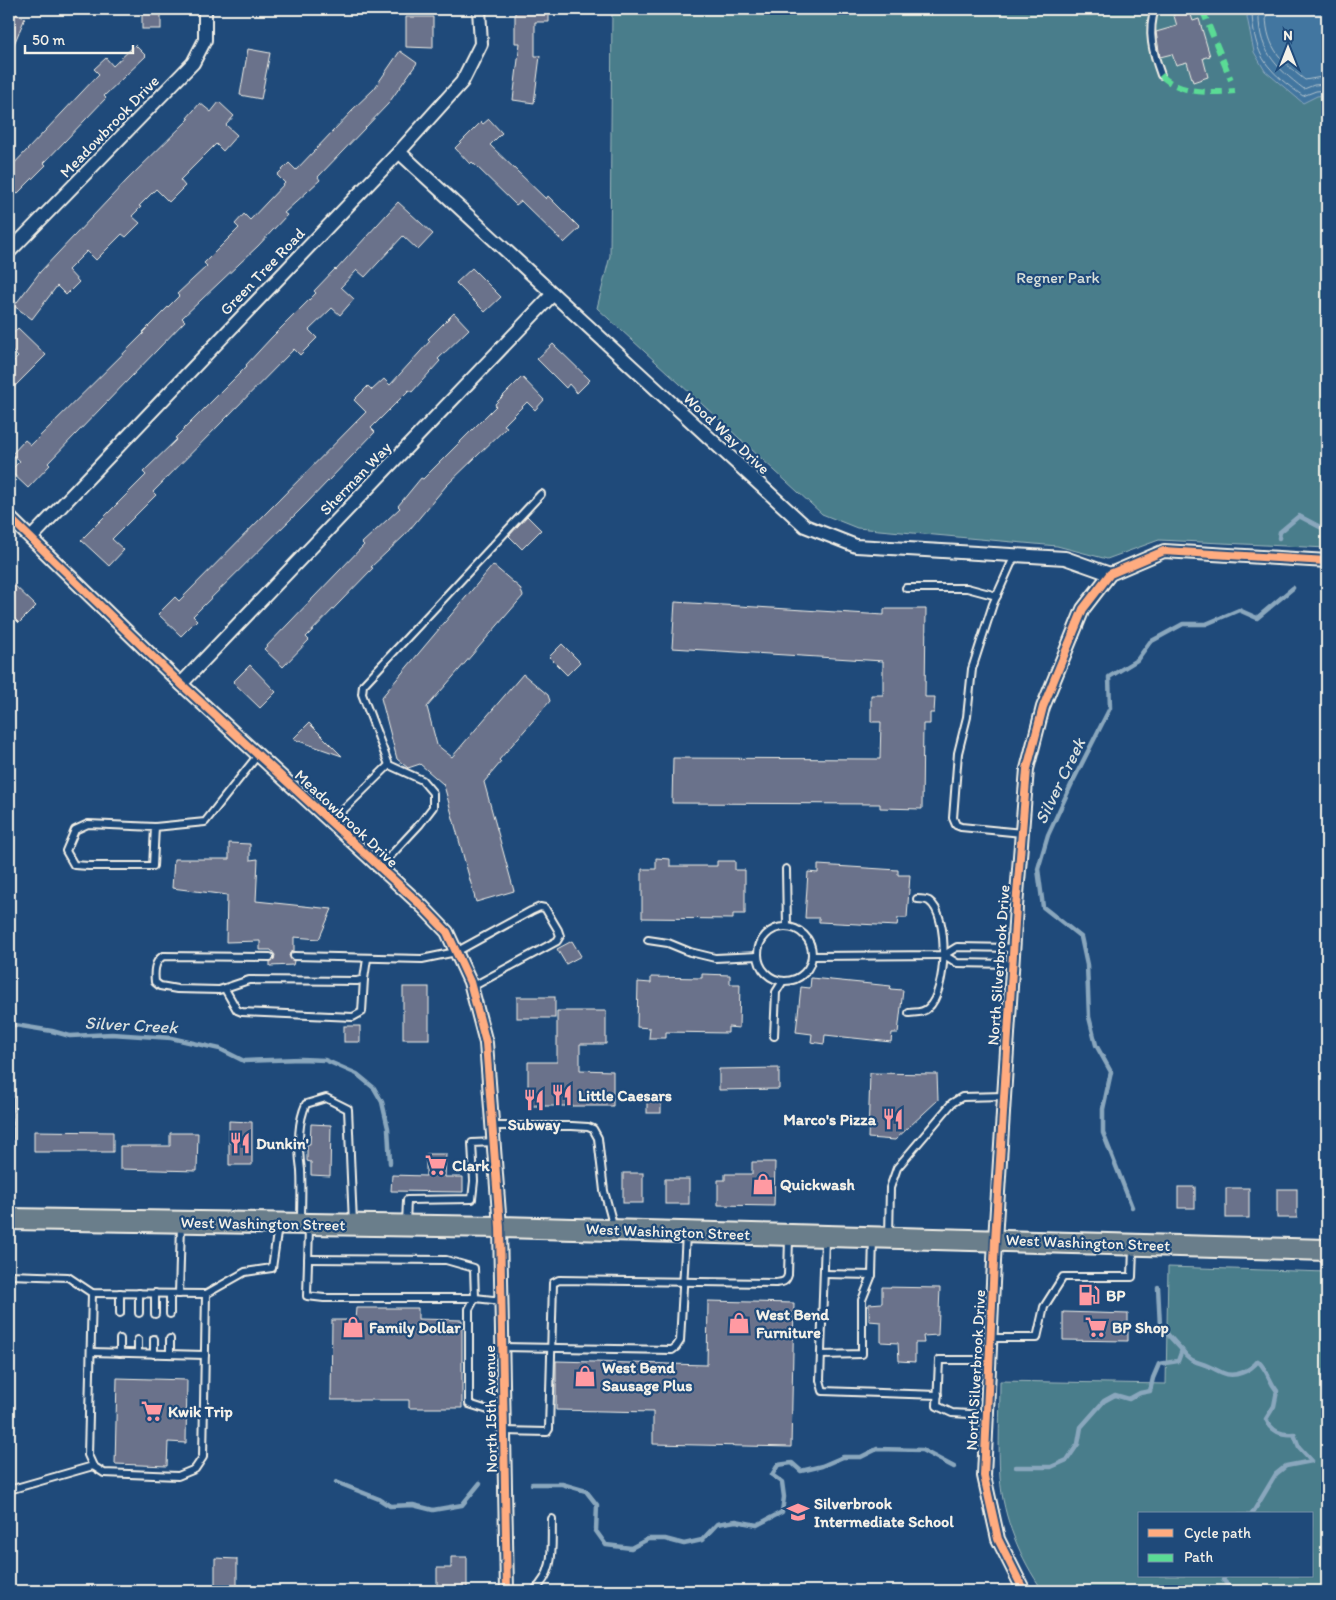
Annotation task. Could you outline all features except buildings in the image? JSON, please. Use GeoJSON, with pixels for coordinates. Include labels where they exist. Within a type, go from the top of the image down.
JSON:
{"type":"FeatureCollection","features":[{"type":"Feature","properties":{"kind":"main road","name":"West Washington Street"},"geometry":{"type":"LineString","coordinates":[[9,1219],[500,1226],[1327,1250]]}},
{"type":"Feature","properties":{"kind":"street","name":"Meadowbrook Drive"},"geometry":{"type":"LineString","coordinates":[[9,252],[193,64],[205,40],[205,9]]}},
{"type":"Feature","properties":{"kind":"street","name":"Green Tree Road"},"geometry":{"type":"LineString","coordinates":[[31,538],[399,152],[462,82],[481,44],[480,9]]}},
{"type":"Feature","properties":{"kind":"street","name":"Wood Way Drive"},"geometry":{"type":"LineString","coordinates":[[399,152],[805,526],[856,546],[1065,558],[1110,574]]}},
{"type":"Feature","properties":{"kind":"street","name":"Sherman Way"},"geometry":{"type":"LineString","coordinates":[[181,684],[553,294]]}},
{"type":"Feature","properties":{"kind":"street","name":"Meadowbrook Drive"},"geometry":{"type":"LineString","coordinates":[[9,517],[181,684],[423,907],[447,932],[472,987],[486,1042],[500,1226]]}},
{"type":"Feature","properties":{"kind":"street","name":"North Silverbrook Drive"},"geometry":{"type":"LineString","coordinates":[[1024,1591],[998,1539],[984,1476],[994,1240],[1013,948],[1027,769],[1043,706],[1083,609],[1110,574],[1164,551],[1327,561]]}},
{"type":"Feature","properties":{"kind":"street","name":"North 15th Avenue"},"geometry":{"type":"LineString","coordinates":[[500,1226],[507,1591]]}},
{"type":"Feature","properties":{"kind":"lane"},"geometry":{"type":"LineString","coordinates":[[1155,9],[1151,20],[1150,34],[1153,51],[1161,75]]}},
{"type":"Feature","properties":{"kind":"lane"},"geometry":{"type":"LineString","coordinates":[[380,867],[420,824],[433,807],[433,793],[422,780],[389,765],[362,694],[363,685],[541,494]]}},
{"type":"Feature","properties":{"kind":"lane"},"geometry":{"type":"LineString","coordinates":[[1015,555],[997,596],[972,669],[967,718],[958,753],[953,818],[956,824],[961,827],[1022,833]]}},
{"type":"Feature","properties":{"kind":"lane"},"geometry":{"type":"LineString","coordinates":[[906,588],[967,588],[997,596]]}},
{"type":"Feature","properties":{"kind":"lane"},"geometry":{"type":"LineString","coordinates":[[155,827],[153,866],[89,866],[74,864],[66,851],[74,830],[88,824],[155,827],[205,822],[258,755]]}},
{"type":"Feature","properties":{"kind":"lane"},"geometry":{"type":"LineString","coordinates":[[330,822],[389,765]]}},
{"type":"Feature","properties":{"kind":"lane"},"geometry":{"type":"LineString","coordinates":[[786,869],[787,927]]}},
{"type":"Feature","properties":{"kind":"lane"},"geometry":{"type":"LineString","coordinates":[[909,1013],[921,1012],[928,1008],[934,1000],[942,980],[944,955],[943,937],[934,906],[929,901],[917,899]]}},
{"type":"Feature","properties":{"kind":"lane"},"geometry":{"type":"LineString","coordinates":[[294,956],[422,959],[456,952],[540,907],[545,908],[558,930],[560,936],[557,941],[472,987]]}},
{"type":"Feature","properties":{"kind":"lane"},"geometry":{"type":"LineString","coordinates":[[787,927],[797,930],[806,937],[811,946],[812,956],[806,971],[799,977],[783,981],[766,973],[761,966],[758,956],[759,947],[763,939],[770,932],[778,928],[787,927]]}},
{"type":"Feature","properties":{"kind":"lane"},"geometry":{"type":"LineString","coordinates":[[648,940],[668,943],[690,952],[715,958],[758,956]]}},
{"type":"Feature","properties":{"kind":"lane"},"geometry":{"type":"LineString","coordinates":[[812,956],[944,955],[957,947],[1013,948]]}},
{"type":"Feature","properties":{"kind":"lane"},"geometry":{"type":"LineString","coordinates":[[944,955],[957,963],[1012,964]]}},
{"type":"Feature","properties":{"kind":"lane"},"geometry":{"type":"LineString","coordinates":[[270,957],[163,956],[156,962],[155,982],[160,986],[176,988],[225,988],[249,980],[357,981],[364,979]]}},
{"type":"Feature","properties":{"kind":"lane"},"geometry":{"type":"LineString","coordinates":[[225,988],[237,1010],[242,1012],[353,1017],[362,1012],[367,959]]}},
{"type":"Feature","properties":{"kind":"lane"},"geometry":{"type":"LineString","coordinates":[[774,1036],[776,992],[783,981]]}},
{"type":"Feature","properties":{"kind":"lane"},"geometry":{"type":"LineString","coordinates":[[9,1080],[9,1152]]}},
{"type":"Feature","properties":{"kind":"lane"},"geometry":{"type":"LineString","coordinates":[[821,1354],[862,1354],[862,1300],[872,1275],[896,1168],[952,1102],[962,1097],[1004,1096]]}},
{"type":"Feature","properties":{"kind":"lane"},"geometry":{"type":"LineString","coordinates":[[353,1224],[348,1109],[326,1098],[306,1104],[301,1115],[298,1160],[308,1259],[307,1296],[324,1298],[475,1298],[502,1301]]}},
{"type":"Feature","properties":{"kind":"lane"},"geometry":{"type":"LineString","coordinates":[[492,1126],[572,1126],[593,1129],[598,1138],[604,1191],[614,1230]]}},
{"type":"Feature","properties":{"kind":"lane"},"geometry":{"type":"LineString","coordinates":[[406,1225],[406,1200],[472,1199],[474,1181],[472,1143],[494,1142]]}},
{"type":"Feature","properties":{"kind":"lane"},"geometry":{"type":"LineString","coordinates":[[179,1294],[181,1222]]}},
{"type":"Feature","properties":{"kind":"lane"},"geometry":{"type":"LineString","coordinates":[[9,1275],[68,1277],[92,1293],[206,1294],[245,1272],[272,1268],[278,1223]]}},
{"type":"Feature","properties":{"kind":"lane"},"geometry":{"type":"LineString","coordinates":[[502,1347],[672,1350],[680,1342],[686,1232]]}},
{"type":"Feature","properties":{"kind":"lane"},"geometry":{"type":"LineString","coordinates":[[504,1431],[546,1432],[549,1429],[553,1283],[559,1280],[784,1282],[788,1275],[789,1234]]}},
{"type":"Feature","properties":{"kind":"lane"},"geometry":{"type":"LineString","coordinates":[[825,1235],[820,1380],[824,1391],[938,1395]]}},
{"type":"Feature","properties":{"kind":"lane"},"geometry":{"type":"LineString","coordinates":[[990,1338],[1037,1338],[1044,1307],[1062,1277],[1132,1277],[1134,1244]]}},
{"type":"Feature","properties":{"kind":"lane"},"geometry":{"type":"LineString","coordinates":[[308,1259],[446,1260],[474,1268],[475,1298],[469,1309],[469,1404],[504,1415]]}},
{"type":"Feature","properties":{"kind":"lane"},"geometry":{"type":"LineString","coordinates":[[824,1274],[872,1275]]}},
{"type":"Feature","properties":{"kind":"lane"},"geometry":{"type":"LineString","coordinates":[[92,1293],[88,1455],[94,1466],[104,1473],[169,1476],[178,1476],[195,1469],[203,1457],[206,1294]]}},
{"type":"Feature","properties":{"kind":"lane"},"geometry":{"type":"LineString","coordinates":[[120,1293],[120,1313]]}},
{"type":"Feature","properties":{"kind":"lane"},"geometry":{"type":"LineString","coordinates":[[139,1293],[139,1313]]}},
{"type":"Feature","properties":{"kind":"lane"},"geometry":{"type":"LineString","coordinates":[[155,1293],[155,1314]]}},
{"type":"Feature","properties":{"kind":"lane"},"geometry":{"type":"LineString","coordinates":[[170,1294],[170,1314]]}},
{"type":"Feature","properties":{"kind":"lane"},"geometry":{"type":"LineString","coordinates":[[120,1339],[120,1353]]}},
{"type":"Feature","properties":{"kind":"lane"},"geometry":{"type":"LineString","coordinates":[[154,1339],[154,1354]]}},
{"type":"Feature","properties":{"kind":"lane"},"geometry":{"type":"LineString","coordinates":[[170,1339],[170,1354]]}},
{"type":"Feature","properties":{"kind":"lane"},"geometry":{"type":"LineString","coordinates":[[138,1340],[138,1353]]}},
{"type":"Feature","properties":{"kind":"lane"},"geometry":{"type":"LineString","coordinates":[[90,1352],[205,1354]]}},
{"type":"Feature","properties":{"kind":"lane"},"geometry":{"type":"LineString","coordinates":[[986,1415],[952,1413],[937,1406],[939,1360],[989,1360]]}},
{"type":"Feature","properties":{"kind":"lane"},"geometry":{"type":"LineString","coordinates":[[9,1490],[94,1466]]}},
{"type":"Feature","properties":{"kind":"lane"},"geometry":{"type":"LineString","coordinates":[[534,1591],[541,1585],[551,1566],[552,1519]]}},
{"type":"Feature","properties":{"kind":"green space","name":"Regner Park"},"geometry":{"type":"Polygon","coordinates":[[[612,9],[1327,9],[1327,548],[1159,540],[1107,559],[1057,546],[857,528],[822,514],[597,308],[610,256],[612,9]]]}},
{"type":"Feature","properties":{"kind":"green space"},"geometry":{"type":"Polygon","coordinates":[[[1168,1267],[1327,1272],[1327,1591],[1043,1591],[1020,1551],[1005,1507],[999,1465],[1000,1381],[1166,1384],[1168,1267]]]}},
{"type":"Feature","properties":{"kind":"water"},"geometry":{"type":"Polygon","coordinates":[[[1248,9],[1327,9],[1327,95],[1317,96],[1303,103],[1265,71],[1254,52],[1247,17],[1248,9]]]}},
{"type":"Feature","properties":{"kind":"waterway","name":"Silver Creek"},"geometry":{"type":"LineString","coordinates":[[1279,538],[1280,532],[1299,516],[1320,527],[1327,528]]}},
{"type":"Feature","properties":{"kind":"waterway","name":"Silver Creek"},"geometry":{"type":"LineString","coordinates":[[1132,1207],[1103,1133],[1103,1109],[1111,1072],[1096,1045],[1089,1017],[1087,965],[1081,937],[1043,907],[1038,869],[1048,835],[1110,708],[1109,677],[1137,660],[1150,642],[1183,624],[1206,624],[1239,610],[1257,618],[1293,588]]}},
{"type":"Feature","properties":{"kind":"waterway","name":"Silver Creek"},"geometry":{"type":"LineString","coordinates":[[9,1024],[70,1036],[112,1034],[171,1038],[220,1049],[244,1061],[325,1060],[357,1074],[374,1088],[382,1102],[388,1128],[390,1163]]}},
{"type":"Feature","properties":{"kind":"waterway","name":"Silver Creek"},"geometry":{"type":"LineString","coordinates":[[1016,1467],[1051,1467],[1067,1460],[1078,1444],[1081,1427],[1104,1401],[1115,1395],[1129,1399],[1140,1393],[1150,1391],[1159,1364],[1178,1361],[1182,1350],[1160,1326],[1158,1287]]}},
{"type":"Feature","properties":{"kind":"waterway"},"geometry":{"type":"LineString","coordinates":[[1182,1350],[1194,1361],[1232,1375],[1242,1373],[1258,1361],[1277,1391],[1274,1406],[1266,1419],[1277,1432],[1294,1434],[1299,1447],[1312,1461],[1286,1466],[1276,1474],[1253,1512]]}},
{"type":"Feature","properties":{"kind":"waterway","name":"Silver Creek"},"geometry":{"type":"LineString","coordinates":[[532,1484],[562,1484],[586,1491],[597,1505],[596,1531],[606,1545],[631,1548],[648,1539],[665,1539],[684,1544],[702,1540],[717,1524],[736,1521],[757,1525],[782,1512],[784,1497],[782,1482],[772,1475],[778,1465],[792,1463],[801,1471],[822,1466],[843,1457],[861,1457],[877,1449],[922,1450],[954,1467]]}},
{"type":"Feature","properties":{"kind":"waterway","name":"Silver Creek"},"geometry":{"type":"LineString","coordinates":[[336,1482],[379,1499],[390,1506],[413,1505],[433,1510],[462,1505],[480,1483]]}},
{"type":"Feature","properties":{"kind":"waterway"},"geometry":{"type":"LineString","coordinates":[[1224,1578],[1223,1580],[1234,1591]]}},
{"type":"Feature","properties":{"kind":"marked path"},"geometry":{"type":"LineString","coordinates":[[1202,9],[1231,80]]}},
{"type":"Feature","properties":{"kind":"marked path"},"geometry":{"type":"LineString","coordinates":[[1161,75],[1176,86],[1186,89],[1206,92],[1235,91]]}},
{"type":"Feature","properties":{"kind":"cycle path"},"geometry":{"type":"LineString","coordinates":[[9,517],[181,684],[423,907],[447,932],[470,982],[486,1043],[500,1227],[507,1591]]}},
{"type":"Feature","properties":{"kind":"cycle path"},"geometry":{"type":"LineString","coordinates":[[1024,1591],[998,1539],[984,1476],[995,1240],[1016,907],[1027,769],[1043,707],[1083,609],[1110,574],[1164,551],[1327,561]]}},
{"type":"Feature","properties":{"kind":"place","name":"Little Caesars"},"geometry":{"type":"Point","coordinates":[562,1095]}},
{"type":"Feature","properties":{"kind":"place","name":"Subway"},"geometry":{"type":"Point","coordinates":[534,1100]}},
{"type":"Feature","properties":{"kind":"place","name":"Marco's Pizza"},"geometry":{"type":"Point","coordinates":[893,1119]}},
{"type":"Feature","properties":{"kind":"place","name":"Dunkin'"},"geometry":{"type":"Point","coordinates":[240,1143]}},
{"type":"Feature","properties":{"kind":"place","name":"Clark"},"geometry":{"type":"Point","coordinates":[436,1165]}},
{"type":"Feature","properties":{"kind":"place","name":"Quickwash"},"geometry":{"type":"Point","coordinates":[763,1184]}},
{"type":"Feature","properties":{"kind":"place","name":"BP"},"geometry":{"type":"Point","coordinates":[1089,1295]}},
{"type":"Feature","properties":{"kind":"place","name":"West Bend Furniture"},"geometry":{"type":"Point","coordinates":[739,1323]}},
{"type":"Feature","properties":{"kind":"place","name":"Family Dollar"},"geometry":{"type":"Point","coordinates":[353,1327]}},
{"type":"Feature","properties":{"kind":"place","name":"BP Shop"},"geometry":{"type":"Point","coordinates":[1096,1327]}},
{"type":"Feature","properties":{"kind":"place","name":"West Bend Sausage Plus"},"geometry":{"type":"Point","coordinates":[585,1376]}},
{"type":"Feature","properties":{"kind":"place","name":"Kwik Trip"},"geometry":{"type":"Point","coordinates":[152,1411]}},
{"type":"Feature","properties":{"kind":"place","name":"Silverbrook Intermediate School"},"geometry":{"type":"Point","coordinates":[798,1512]}}]}
